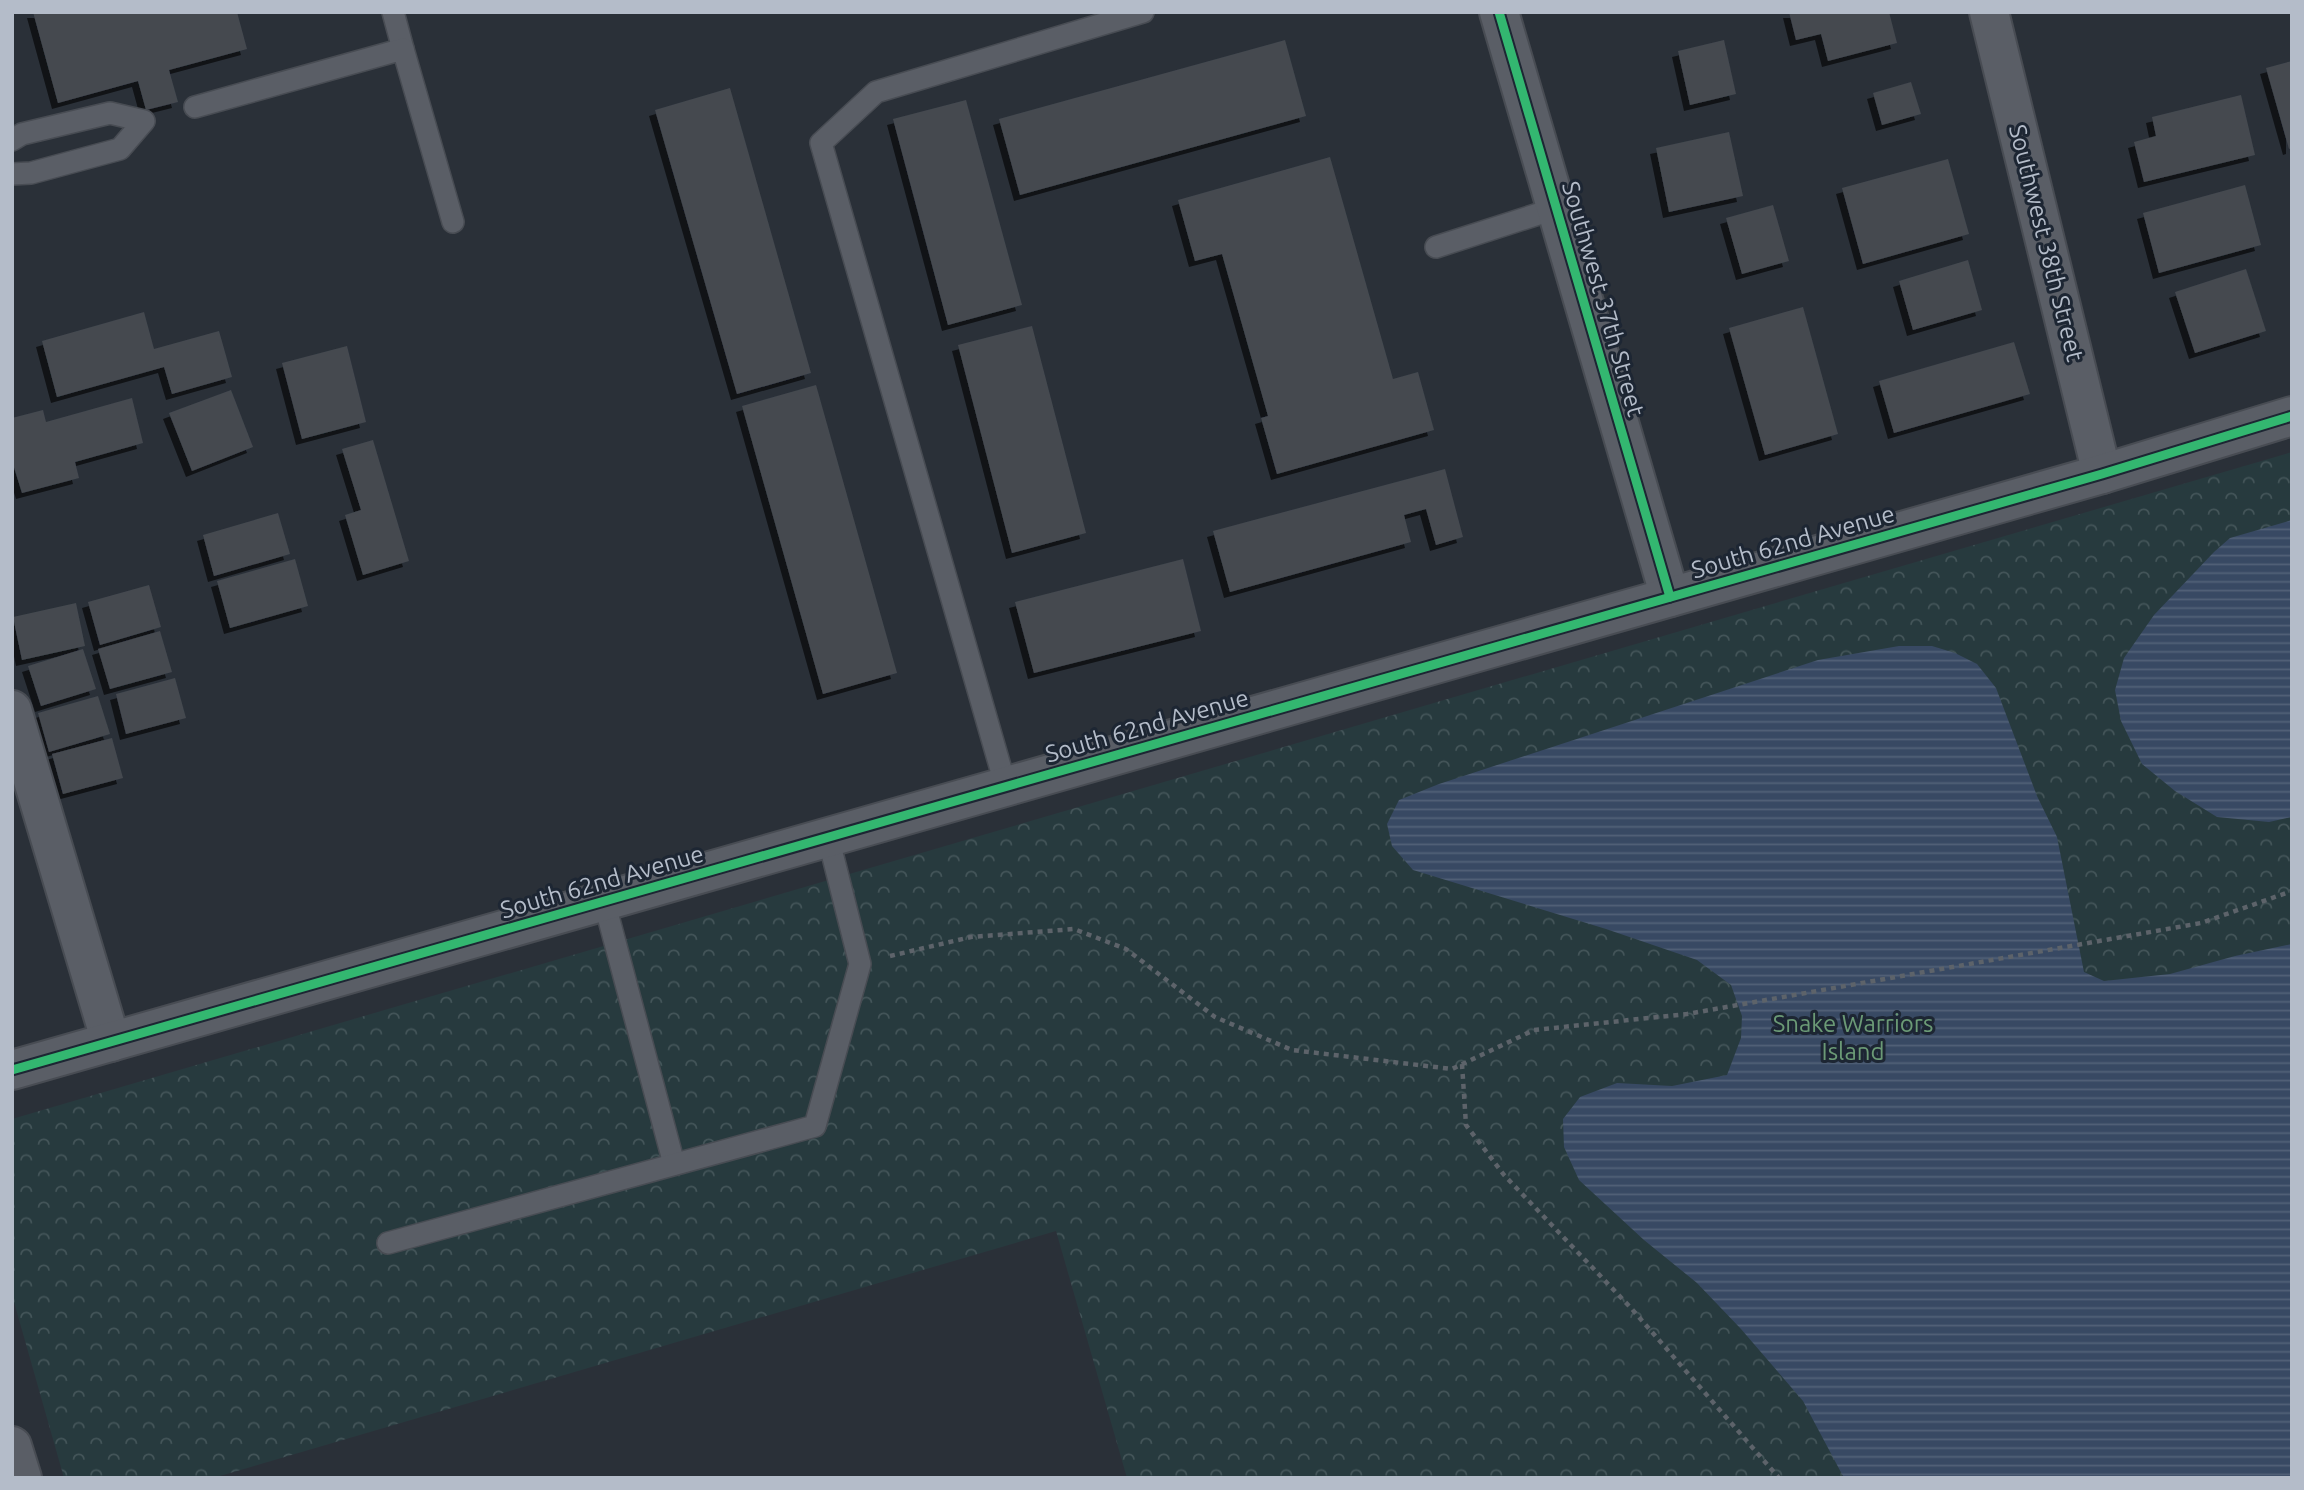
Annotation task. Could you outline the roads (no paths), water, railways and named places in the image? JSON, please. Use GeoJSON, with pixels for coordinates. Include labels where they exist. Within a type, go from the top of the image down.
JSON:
{"type":"FeatureCollection","features":[{"type":"Feature","properties":{"kind":"street","name":"Southwest 37th Street"},"geometry":{"type":"LineString","coordinates":[[1499,12],[1670,597]]}},
{"type":"Feature","properties":{"kind":"street","name":"Southwest 38th Street"},"geometry":{"type":"LineString","coordinates":[[1989,12],[2102,474]]}},
{"type":"Feature","properties":{"kind":"street","name":"South 62nd Avenue"},"geometry":{"type":"LineString","coordinates":[[12,1070],[2102,474],[2292,416]]}},
{"type":"Feature","properties":{"kind":"street"},"geometry":{"type":"LineString","coordinates":[[12,710],[111,1042]]}},
{"type":"Feature","properties":{"kind":"street"},"geometry":{"type":"LineString","coordinates":[[12,1446],[22,1478]]}},
{"type":"Feature","properties":{"kind":"lane"},"geometry":{"type":"LineString","coordinates":[[393,12],[453,222]]}},
{"type":"Feature","properties":{"kind":"lane"},"geometry":{"type":"LineString","coordinates":[[1006,787],[821,144],[876,93],[1143,12]]}},
{"type":"Feature","properties":{"kind":"lane"},"geometry":{"type":"LineString","coordinates":[[195,107],[403,48]]}},
{"type":"Feature","properties":{"kind":"lane"},"geometry":{"type":"LineString","coordinates":[[12,140],[22,134],[110,113],[144,121],[120,149],[31,173],[12,174]]}},
{"type":"Feature","properties":{"kind":"lane"},"geometry":{"type":"LineString","coordinates":[[1436,247],[1557,208]]}},
{"type":"Feature","properties":{"kind":"lane"},"geometry":{"type":"LineString","coordinates":[[388,1243],[815,1126],[860,964],[828,838]]}},
{"type":"Feature","properties":{"kind":"lane"},"geometry":{"type":"LineString","coordinates":[[604,901],[674,1164]]}},
{"type":"Feature","properties":{"kind":"water"},"geometry":{"type":"Polygon","coordinates":[[[2292,520],[2292,817],[2269,822],[2217,817],[2175,791],[2142,764],[2121,721],[2115,690],[2124,658],[2154,615],[2214,552],[2230,538],[2292,520]]]}},
{"type":"Feature","properties":{"kind":"water"},"geometry":{"type":"Polygon","coordinates":[[[1899,646],[1932,646],[1955,653],[1977,664],[1996,688],[2037,796],[2057,837],[2084,972],[2104,981],[2170,974],[2292,944],[2292,1478],[1844,1478],[1803,1401],[1697,1283],[1644,1240],[1579,1180],[1564,1147],[1563,1119],[1580,1097],[1617,1083],[1672,1086],[1727,1075],[1741,1038],[1742,1016],[1731,985],[1697,960],[1413,870],[1392,846],[1387,824],[1399,800],[1439,784],[1818,660],[1899,646]]]}},
{"type":"Feature","properties":{"kind":"park label","name":"Snake Warriors Island"},"geometry":{"type":"Point","coordinates":[1853,1038]}}]}
